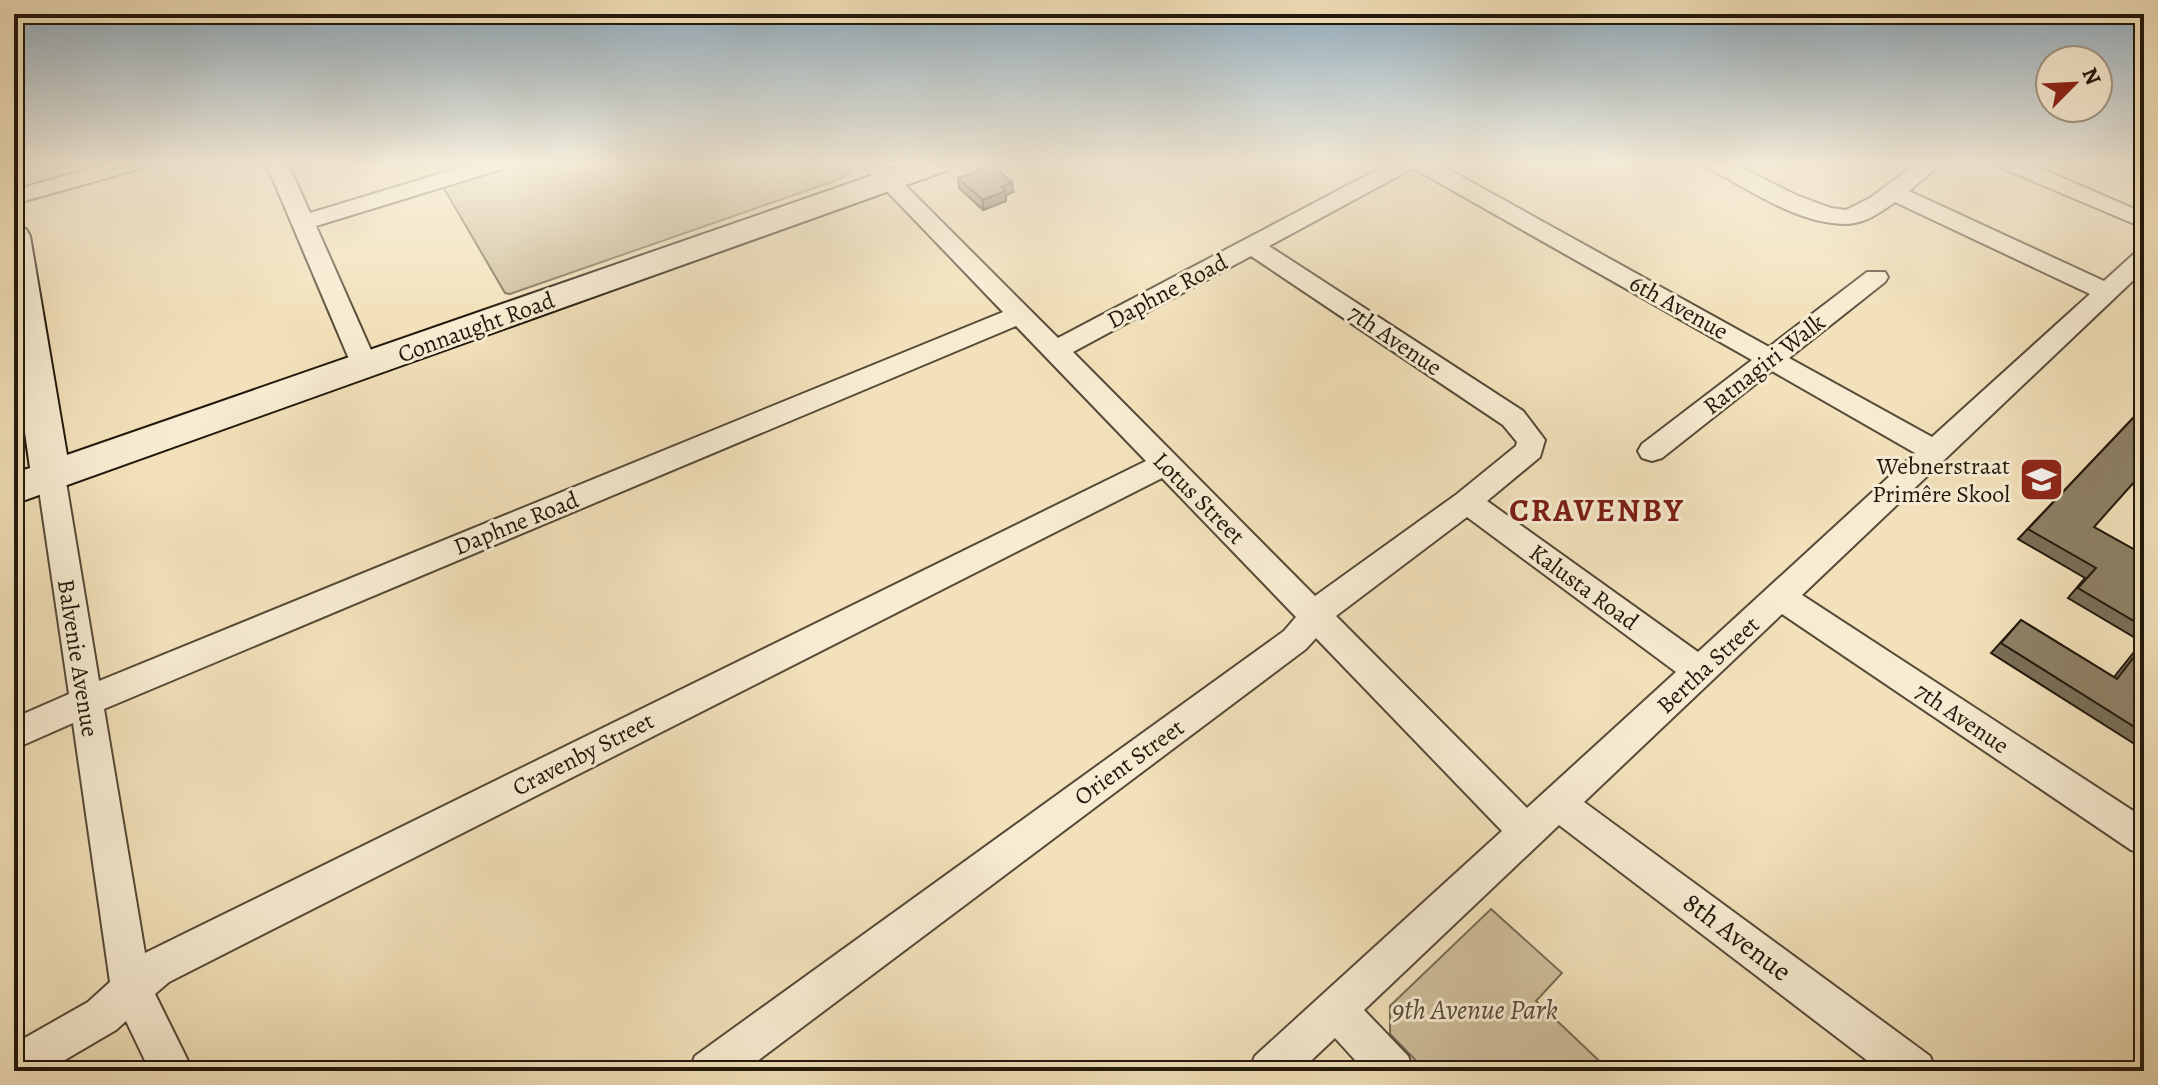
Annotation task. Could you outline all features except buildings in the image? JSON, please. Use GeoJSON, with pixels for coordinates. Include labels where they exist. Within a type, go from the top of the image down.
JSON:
{"type":"FeatureCollection","features":[{"type":"Feature","properties":{"kind":"street"},"geometry":{"type":"LineString","coordinates":[[299,214],[365,366]]}},
{"type":"Feature","properties":{"kind":"street"},"geometry":{"type":"LineString","coordinates":[[303,223],[333,214]]}},
{"type":"Feature","properties":{"kind":"street","name":"Connaught Road"},"geometry":{"type":"LineString","coordinates":[[14,489],[365,366],[769,214]]}},
{"type":"Feature","properties":{"kind":"street","name":"Lotus Street"},"geometry":{"type":"LineString","coordinates":[[920,214],[1527,832]]}},
{"type":"Feature","properties":{"kind":"street","name":"Daphne Road"},"geometry":{"type":"LineString","coordinates":[[1055,351],[1313,214]]}},
{"type":"Feature","properties":{"kind":"street","name":"6th Avenue"},"geometry":{"type":"LineString","coordinates":[[1511,214],[1936,452]]}},
{"type":"Feature","properties":{"kind":"street"},"geometry":{"type":"LineString","coordinates":[[1823,214],[1839,219],[1860,214]]}},
{"type":"Feature","properties":{"kind":"street"},"geometry":{"type":"LineString","coordinates":[[1939,214],[2107,292]]}},
{"type":"Feature","properties":{"kind":"street","name":"Balvenie Avenue"},"geometry":{"type":"LineString","coordinates":[[14,236],[131,988],[172,1071]]}},
{"type":"Feature","properties":{"kind":"street","name":"7th Avenue"},"geometry":{"type":"LineString","coordinates":[[1253,246],[1513,418],[1531,440]]}},
{"type":"Feature","properties":{"kind":"street","name":"Bertha Street"},"geometry":{"type":"LineString","coordinates":[[1270,1071],[2144,257]]}},
{"type":"Feature","properties":{"kind":"street","name":"Ratnagiri Walk"},"geometry":{"type":"LineString","coordinates":[[1652,451],[1876,277]]}},
{"type":"Feature","properties":{"kind":"street","name":"Daphne Road"},"geometry":{"type":"LineString","coordinates":[[14,734],[1019,315]]}},
{"type":"Feature","properties":{"kind":"street","name":"Orient Street"},"geometry":{"type":"LineString","coordinates":[[710,1071],[1295,640],[1345,589],[1523,458],[1530,450],[1531,440]]}},
{"type":"Feature","properties":{"kind":"street","name":"Cravenby Street"},"geometry":{"type":"LineString","coordinates":[[14,1067],[102,1016],[131,988],[169,961],[1165,464]]}},
{"type":"Feature","properties":{"kind":"street","name":"Kalusta Road"},"geometry":{"type":"LineString","coordinates":[[1467,502],[1700,672]]}},
{"type":"Feature","properties":{"kind":"street","name":"7th Avenue"},"geometry":{"type":"LineString","coordinates":[[1781,597],[2144,838]]}},
{"type":"Feature","properties":{"kind":"street","name":"8th Avenue"},"geometry":{"type":"LineString","coordinates":[[1558,803],[1915,1071]]}},
{"type":"Feature","properties":{"kind":"street"},"geometry":{"type":"LineString","coordinates":[[1336,1010],[1393,1071]]}},
{"type":"Feature","properties":{"kind":"green space"},"geometry":{"type":"Polygon","coordinates":[[[459,214],[741,214],[510,294],[505,293],[459,214]]]}},
{"type":"Feature","properties":{"kind":"green space","name":"9th Avenue Park"},"geometry":{"type":"Polygon","coordinates":[[[1491,909],[1562,973],[1536,1001],[1610,1071],[1426,1071],[1390,1034],[1390,1006],[1491,909]]]}},
{"type":"Feature","properties":{"kind":"place","name":"Webnerstraat Primêre Skool"},"geometry":{"type":"Point","coordinates":[2041,480]}},
{"type":"Feature","properties":{"kind":"district","name":"CRAVENBY"},"geometry":{"type":"Point","coordinates":[1597,510]}}]}
